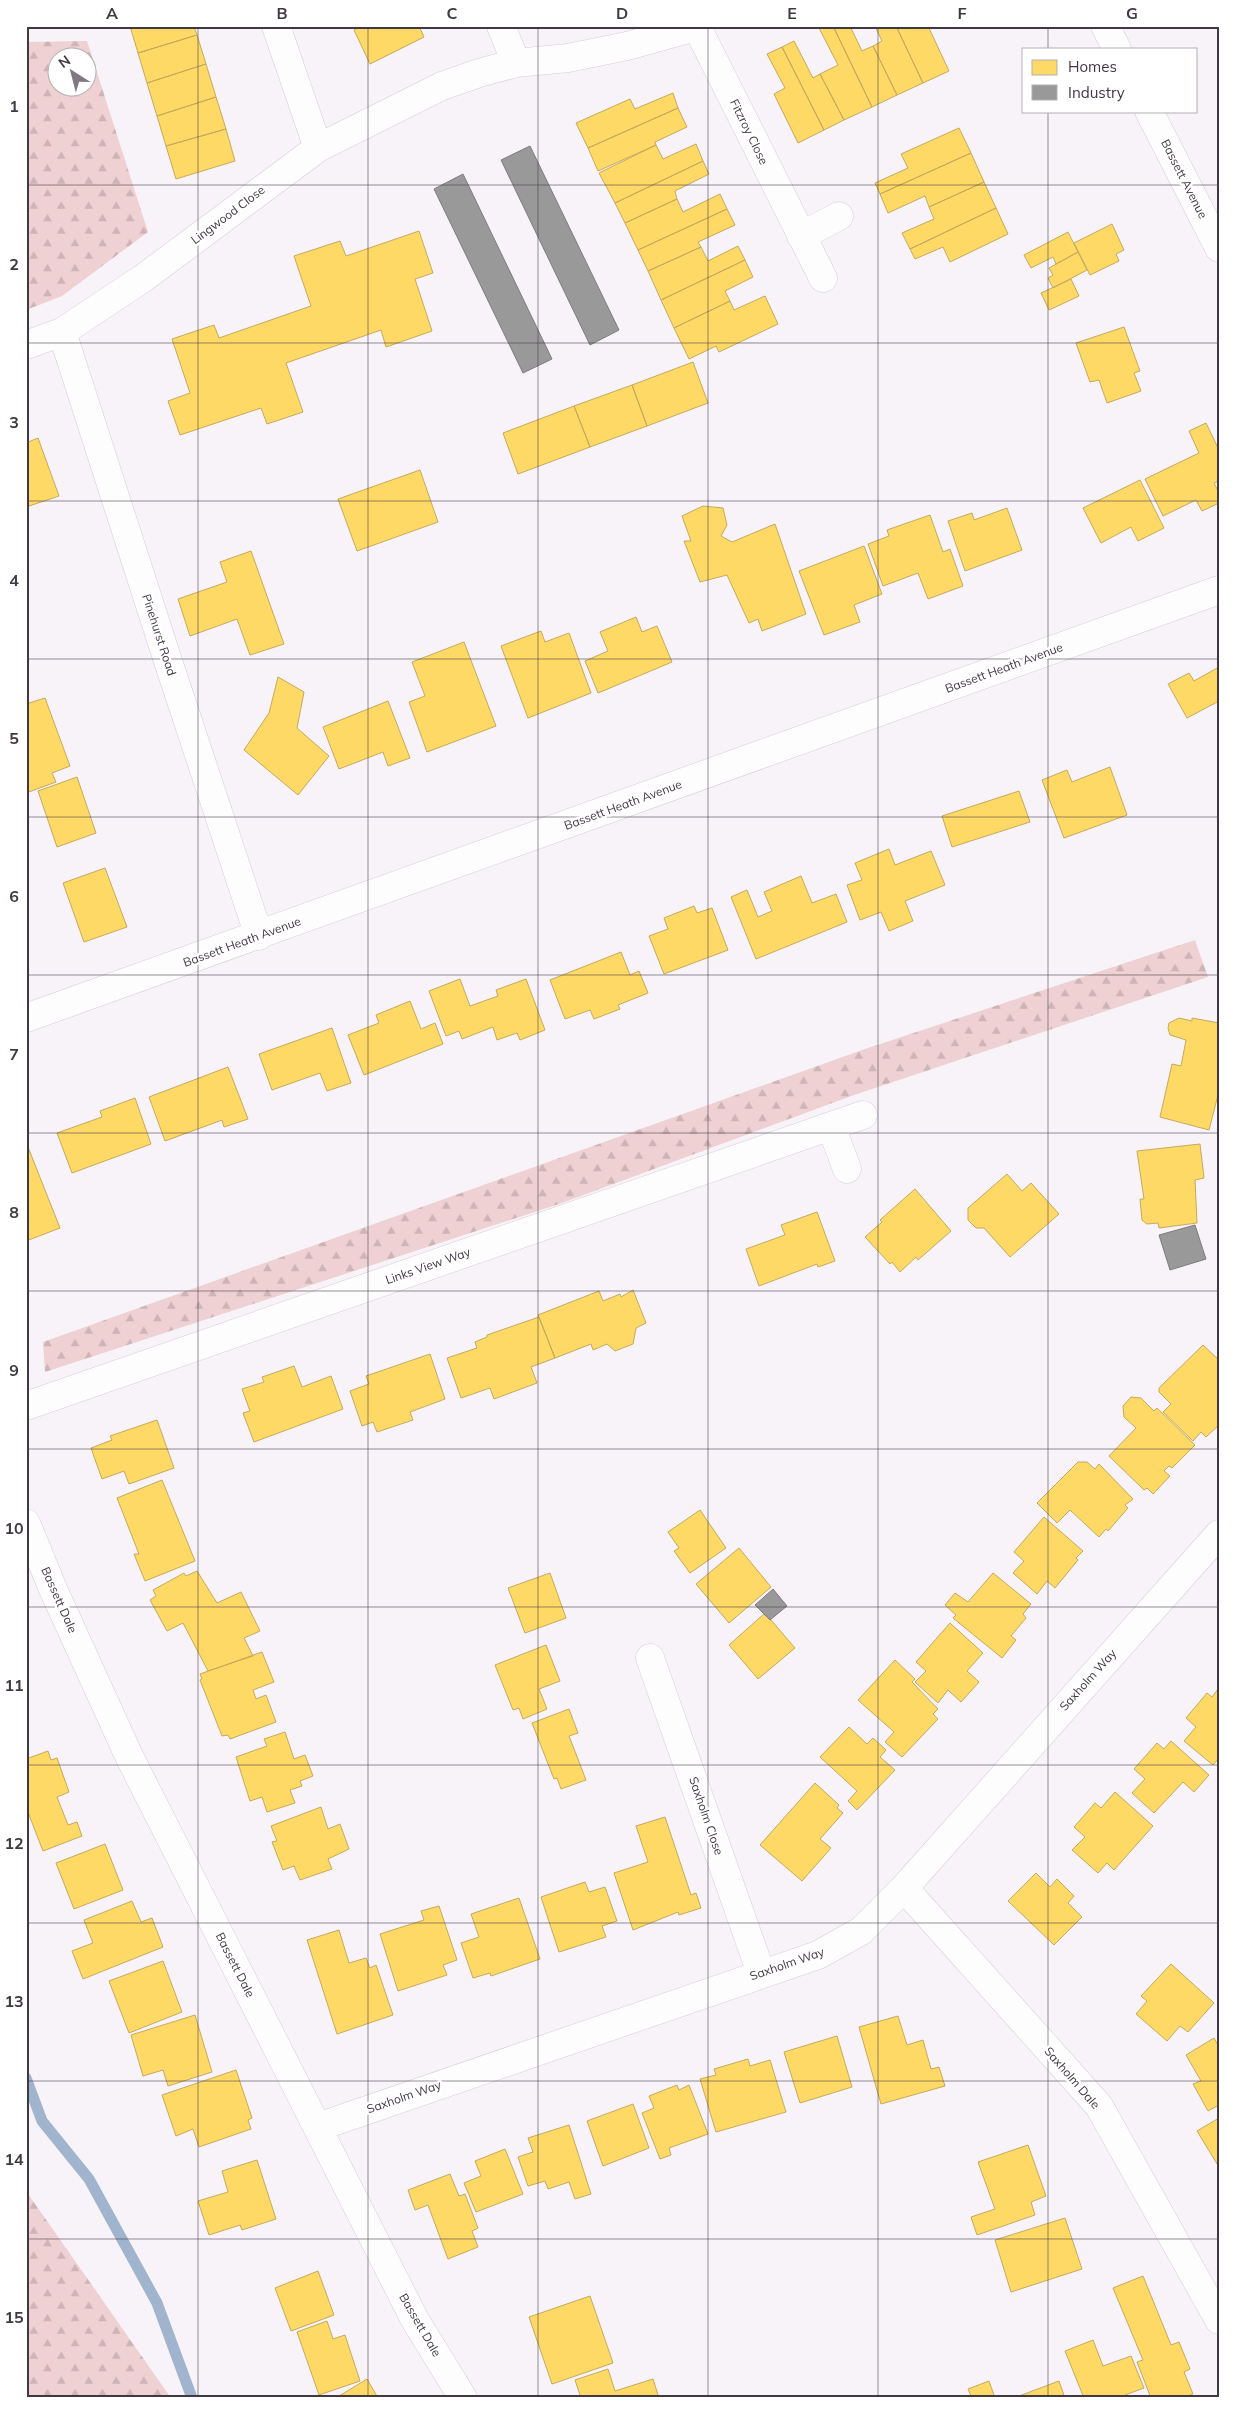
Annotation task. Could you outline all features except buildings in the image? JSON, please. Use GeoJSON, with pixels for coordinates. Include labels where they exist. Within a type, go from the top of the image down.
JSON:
{"type":"FeatureCollection","features":[{"type":"Feature","properties":{"kind":"street"},"geometry":{"type":"LineString","coordinates":[[276,26],[318,148]]}},
{"type":"Feature","properties":{"kind":"street"},"geometry":{"type":"LineString","coordinates":[[500,26],[516,63]]}},
{"type":"Feature","properties":{"kind":"street"},"geometry":{"type":"LineString","coordinates":[[1105,26],[1116,48]]}},
{"type":"Feature","properties":{"kind":"street","name":"Fitzroy Close"},"geometry":{"type":"LineString","coordinates":[[318,148],[442,86],[516,63],[568,58],[627,46],[698,27],[822,278]]}},
{"type":"Feature","properties":{"kind":"street","name":"Bassett Avenue"},"geometry":{"type":"LineString","coordinates":[[1151,112],[1219,248]]}},
{"type":"Feature","properties":{"kind":"street","name":"Lingwood Close"},"geometry":{"type":"LineString","coordinates":[[26,345],[62,332],[142,279],[318,148]]}},
{"type":"Feature","properties":{"kind":"street"},"geometry":{"type":"LineString","coordinates":[[801,236],[839,216]]}},
{"type":"Feature","properties":{"kind":"street","name":"Pinehurst Road"},"geometry":{"type":"LineString","coordinates":[[62,332],[170,668],[259,936]]}},
{"type":"Feature","properties":{"kind":"street","name":"Bassett Heath Avenue"},"geometry":{"type":"LineString","coordinates":[[26,1018],[1219,590]]}},
{"type":"Feature","properties":{"kind":"street","name":"Links View Way"},"geometry":{"type":"LineString","coordinates":[[26,1406],[863,1115]]}},
{"type":"Feature","properties":{"kind":"street"},"geometry":{"type":"LineString","coordinates":[[830,1126],[847,1169]]}},
{"type":"Feature","properties":{"kind":"street","name":"Bassett Dale"},"geometry":{"type":"LineString","coordinates":[[26,1522],[53,1589],[129,1756],[415,2320],[463,2398]]}},
{"type":"Feature","properties":{"kind":"street","name":"Saxholm Way"},"geometry":{"type":"LineString","coordinates":[[318,2127],[761,1973],[818,1955],[861,1931],[904,1888],[1219,1534]]}},
{"type":"Feature","properties":{"kind":"street","name":"Saxholm Close"},"geometry":{"type":"LineString","coordinates":[[650,1658],[761,1973]]}},
{"type":"Feature","properties":{"kind":"street","name":"Saxholm Dale"},"geometry":{"type":"LineString","coordinates":[[904,1888],[1099,2106],[1219,2320]]}},
{"type":"Feature","properties":{"kind":"green space"},"geometry":{"type":"Polygon","coordinates":[[[87,41],[89,48],[48,48],[48,98],[98,98],[98,75],[148,232],[62,296],[26,310],[26,42],[87,41]]]}},
{"type":"Feature","properties":{"kind":"green space"},"geometry":{"type":"Polygon","coordinates":[[[1195,940],[1208,977],[854,1095],[562,1203],[45,1372],[43,1342],[865,1049],[1195,940]]]}},
{"type":"Feature","properties":{"kind":"green space"},"geometry":{"type":"Polygon","coordinates":[[[26,2191],[171,2398],[26,2398],[26,2191]]]}},
{"type":"Feature","properties":{"kind":"waterway"},"geometry":{"type":"LineString","coordinates":[[26,2078],[42,2121],[89,2179],[157,2303],[192,2398]]}}]}
